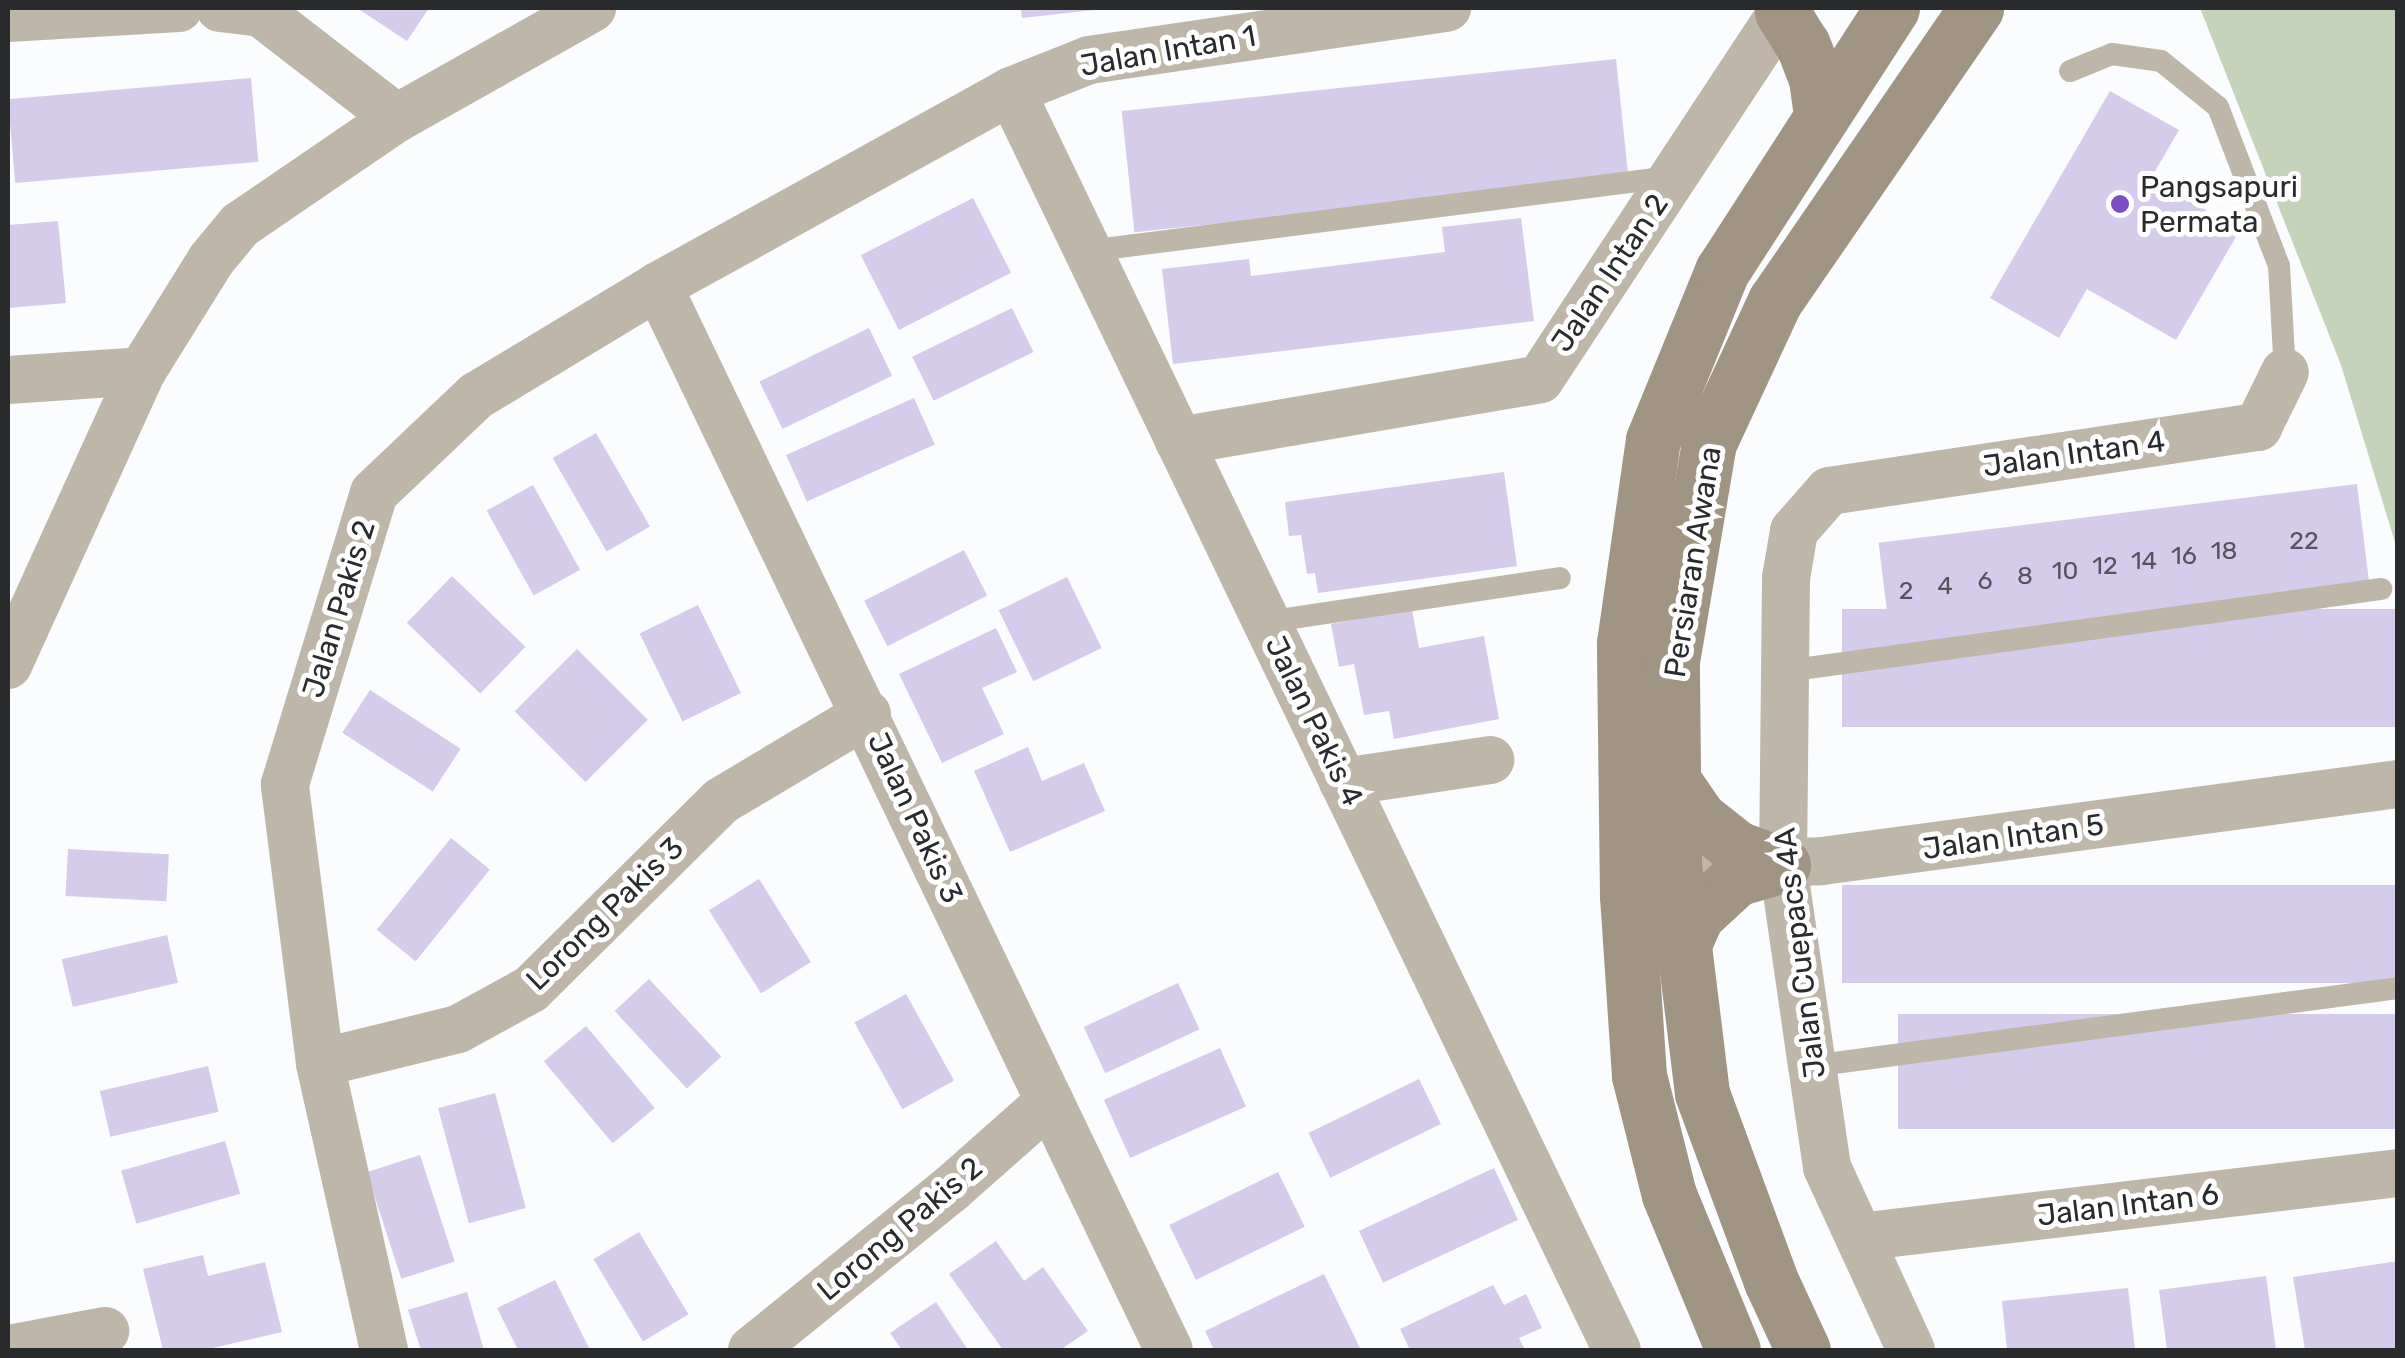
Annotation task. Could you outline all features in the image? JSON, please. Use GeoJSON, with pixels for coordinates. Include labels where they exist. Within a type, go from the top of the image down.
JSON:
{"type":"FeatureCollection","features":[{"type":"Feature","properties":{"kind":"street"},"geometry":{"type":"LineString","coordinates":[[8,18],[179,8]]}},
{"type":"Feature","properties":{"kind":"street"},"geometry":{"type":"LineString","coordinates":[[220,8],[261,13],[396,118]]}},
{"type":"Feature","properties":{"kind":"street"},"geometry":{"type":"LineString","coordinates":[[8,666],[142,371],[211,260],[240,224],[396,118],[592,8]]}},
{"type":"Feature","properties":{"kind":"street","name":"Jalan Intan 1"},"geometry":{"type":"LineString","coordinates":[[1011,90],[1089,60],[1447,8]]}},
{"type":"Feature","properties":{"kind":"street","name":"Persiaran Awana"},"geometry":{"type":"LineString","coordinates":[[1803,1350],[1770,1281],[1702,1094],[1683,946],[1650,867],[1673,780],[1672,661],[1709,443],[1775,301],[1976,8]]}},
{"type":"Feature","properties":{"kind":"street"},"geometry":{"type":"LineString","coordinates":[[1781,9],[1821,22],[1887,14]]}},
{"type":"Feature","properties":{"kind":"street"},"geometry":{"type":"LineString","coordinates":[[1781,9],[1803,45],[1816,79],[1821,114]]}},
{"type":"Feature","properties":{"kind":"street","name":"Jalan Intan 2"},"geometry":{"type":"LineString","coordinates":[[1179,440],[1540,378],[1781,9]]}},
{"type":"Feature","properties":{"kind":"street","name":"Persiaran Awana"},"geometry":{"type":"LineString","coordinates":[[1733,1350],[1669,1195],[1640,1076],[1650,867],[1624,643],[1654,440],[1722,271],[1887,14]]}},
{"type":"Feature","properties":{"kind":"street","name":"Jalan Pakis 4"},"geometry":{"type":"LineString","coordinates":[[1011,90],[1617,1350]]}},
{"type":"Feature","properties":{"kind":"street","name":"Jalan Pakis 2"},"geometry":{"type":"LineString","coordinates":[[384,1350],[320,1064],[285,784],[374,492],[476,396],[658,286],[1011,90]]}},
{"type":"Feature","properties":{"kind":"street","name":"Jalan Pakis 3"},"geometry":{"type":"LineString","coordinates":[[658,286],[867,714],[1047,1104],[1169,1350]]}},
{"type":"Feature","properties":{"kind":"street"},"geometry":{"type":"LineString","coordinates":[[8,380],[142,371]]}},
{"type":"Feature","properties":{"kind":"street","name":"Jalan Intan 4"},"geometry":{"type":"LineString","coordinates":[[1829,491],[2258,427],[2285,372]]}},
{"type":"Feature","properties":{"kind":"street","name":"Jalan Cuepacs 4A"},"geometry":{"type":"LineString","coordinates":[[1829,491],[1794,531],[1786,578],[1783,865],[1827,1167],[1912,1350]]}},
{"type":"Feature","properties":{"kind":"street","name":"Lorong Pakis 3"},"geometry":{"type":"LineString","coordinates":[[320,1064],[458,1030],[532,989],[722,801],[867,714]]}},
{"type":"Feature","properties":{"kind":"street"},"geometry":{"type":"LineString","coordinates":[[1344,782],[1490,760]]}},
{"type":"Feature","properties":{"kind":"street"},"geometry":{"type":"LineString","coordinates":[[1673,780],[1699,818],[1724,838],[1737,848],[1783,865]]}},
{"type":"Feature","properties":{"kind":"street","name":"Jalan Intan 5"},"geometry":{"type":"LineString","coordinates":[[1650,867],[1783,865],[2398,784]]}},
{"type":"Feature","properties":{"kind":"street"},"geometry":{"type":"LineString","coordinates":[[1683,946],[1697,914],[1736,879],[1783,865]]}},
{"type":"Feature","properties":{"kind":"street","name":"Lorong Pakis 2"},"geometry":{"type":"LineString","coordinates":[[752,1350],[952,1188],[1047,1104]]}},
{"type":"Feature","properties":{"kind":"street","name":"Jalan Intan 6"},"geometry":{"type":"LineString","coordinates":[[1859,1237],[2398,1173]]}},
{"type":"Feature","properties":{"kind":"street"},"geometry":{"type":"LineString","coordinates":[[8,1349],[105,1331]]}},
{"type":"Feature","properties":{"kind":"lane"},"geometry":{"type":"LineString","coordinates":[[2070,71],[2112,54],[2161,62],[2218,106],[2279,266],[2285,372]]}},
{"type":"Feature","properties":{"kind":"lane"},"geometry":{"type":"LineString","coordinates":[[1088,251],[1674,177]]}},
{"type":"Feature","properties":{"kind":"lane"},"geometry":{"type":"LineString","coordinates":[[1266,622],[1560,578]]}},
{"type":"Feature","properties":{"kind":"lane"},"geometry":{"type":"LineString","coordinates":[[1786,671],[2381,588]]}},
{"type":"Feature","properties":{"kind":"lane"},"geometry":{"type":"LineString","coordinates":[[1812,1066],[2398,988]]}},
{"type":"Feature","properties":{"kind":"green space"},"geometry":{"type":"Polygon","coordinates":[[[2200,8],[2397,8],[2397,549],[2341,365],[2200,8]]]}},
{"type":"Feature","properties":{"kind":"building"},"geometry":{"type":"Polygon","coordinates":[[[357,8],[429,8],[407,41],[357,8]]]}},
{"type":"Feature","properties":{"kind":"building"},"geometry":{"type":"Polygon","coordinates":[[[1021,8],[1094,8],[1094,10],[1022,18],[1021,8]]]}},
{"type":"Feature","properties":{"kind":"building"},"geometry":{"type":"Polygon","coordinates":[[[1616,59],[1629,180],[1134,232],[1122,111],[1616,59]]]}},
{"type":"Feature","properties":{"kind":"building"},"geometry":{"type":"Polygon","coordinates":[[[251,78],[258,162],[15,183],[8,99],[251,78]]]}},
{"type":"Feature","properties":{"kind":"building","name":"Pangsapuri Permata"},"geometry":{"type":"Polygon","coordinates":[[[2110,91],[2179,130],[2151,178],[2240,230],[2176,340],[2087,289],[2059,338],[1990,298],[2110,91]]]}},
{"type":"Feature","properties":{"kind":"building"},"geometry":{"type":"Polygon","coordinates":[[[973,198],[1011,273],[899,330],[861,255],[973,198]]]}},
{"type":"Feature","properties":{"kind":"building"},"geometry":{"type":"Polygon","coordinates":[[[1521,218],[1534,321],[1173,364],[1162,269],[1249,259],[1251,276],[1445,252],[1442,227],[1521,218]]]}},
{"type":"Feature","properties":{"kind":"building"},"geometry":{"type":"Polygon","coordinates":[[[58,221],[66,303],[8,308],[8,225],[58,221]]]}},
{"type":"Feature","properties":{"kind":"building"},"geometry":{"type":"Polygon","coordinates":[[[1012,308],[1033,352],[934,401],[912,357],[1012,308]]]}},
{"type":"Feature","properties":{"kind":"building"},"geometry":{"type":"Polygon","coordinates":[[[869,328],[892,376],[783,429],[759,381],[869,328]]]}},
{"type":"Feature","properties":{"kind":"building"},"geometry":{"type":"Polygon","coordinates":[[[914,398],[935,445],[807,502],[786,455],[914,398]]]}},
{"type":"Feature","properties":{"kind":"building"},"geometry":{"type":"Polygon","coordinates":[[[596,433],[650,527],[607,552],[553,458],[596,433]]]}},
{"type":"Feature","properties":{"kind":"building"},"geometry":{"type":"Polygon","coordinates":[[[1504,472],[1517,566],[1318,593],[1315,573],[1307,574],[1301,535],[1289,536],[1285,502],[1504,472]]]}},
{"type":"Feature","properties":{"kind":"building"},"geometry":{"type":"Polygon","coordinates":[[[2357,484],[2369,583],[1891,642],[1879,543],[2357,484]]]}},
{"type":"Feature","properties":{"kind":"building"},"geometry":{"type":"Polygon","coordinates":[[[533,485],[580,570],[534,596],[487,511],[533,485]]]}},
{"type":"Feature","properties":{"kind":"building"},"geometry":{"type":"Polygon","coordinates":[[[964,550],[987,595],[887,646],[864,601],[964,550]]]}},
{"type":"Feature","properties":{"kind":"building"},"geometry":{"type":"Polygon","coordinates":[[[452,576],[525,647],[480,694],[407,623],[452,576]]]}},
{"type":"Feature","properties":{"kind":"building"},"geometry":{"type":"Polygon","coordinates":[[[1067,577],[1102,648],[1033,681],[999,610],[1067,577]]]}},
{"type":"Feature","properties":{"kind":"building"},"geometry":{"type":"Polygon","coordinates":[[[698,605],[741,693],[683,722],[640,633],[698,605]]]}},
{"type":"Feature","properties":{"kind":"building"},"geometry":{"type":"Polygon","coordinates":[[[1842,609],[2398,609],[2398,727],[1842,727],[1842,609]]]}},
{"type":"Feature","properties":{"kind":"building"},"geometry":{"type":"Polygon","coordinates":[[[1412,610],[1419,648],[1484,636],[1499,719],[1394,739],[1389,711],[1364,715],[1354,664],[1339,667],[1331,624],[1412,610]]]}},
{"type":"Feature","properties":{"kind":"building"},"geometry":{"type":"Polygon","coordinates":[[[996,628],[1017,672],[982,688],[1004,734],[942,763],[899,674],[996,628]]]}},
{"type":"Feature","properties":{"kind":"building"},"geometry":{"type":"Polygon","coordinates":[[[577,649],[648,720],[585,782],[515,711],[577,649]]]}},
{"type":"Feature","properties":{"kind":"building"},"geometry":{"type":"Polygon","coordinates":[[[370,690],[461,749],[433,792],[342,733],[370,690]]]}},
{"type":"Feature","properties":{"kind":"building"},"geometry":{"type":"Polygon","coordinates":[[[1028,747],[1042,781],[1084,763],[1105,811],[1010,852],[974,771],[1028,747]]]}},
{"type":"Feature","properties":{"kind":"building"},"geometry":{"type":"Polygon","coordinates":[[[451,838],[490,869],[416,961],[377,930],[451,838]]]}},
{"type":"Feature","properties":{"kind":"building"},"geometry":{"type":"Polygon","coordinates":[[[68,849],[169,854],[166,901],[66,896],[68,849]]]}},
{"type":"Feature","properties":{"kind":"building"},"geometry":{"type":"Polygon","coordinates":[[[759,879],[811,962],[761,993],[709,910],[759,879]]]}},
{"type":"Feature","properties":{"kind":"building"},"geometry":{"type":"Polygon","coordinates":[[[1842,885],[2398,885],[2398,983],[1842,983],[1842,885]]]}},
{"type":"Feature","properties":{"kind":"building"},"geometry":{"type":"Polygon","coordinates":[[[167,935],[178,983],[73,1007],[62,959],[167,935]]]}},
{"type":"Feature","properties":{"kind":"building"},"geometry":{"type":"Polygon","coordinates":[[[649,979],[721,1057],[687,1089],[615,1011],[649,979]]]}},
{"type":"Feature","properties":{"kind":"building"},"geometry":{"type":"Polygon","coordinates":[[[1178,983],[1200,1029],[1105,1073],[1084,1027],[1178,983]]]}},
{"type":"Feature","properties":{"kind":"building"},"geometry":{"type":"Polygon","coordinates":[[[906,994],[954,1081],[902,1109],[854,1023],[906,994]]]}},
{"type":"Feature","properties":{"kind":"building"},"geometry":{"type":"Polygon","coordinates":[[[1898,1014],[2398,1014],[2398,1129],[1898,1129],[1898,1014]]]}},
{"type":"Feature","properties":{"kind":"building"},"geometry":{"type":"Polygon","coordinates":[[[586,1026],[655,1108],[613,1143],[544,1061],[586,1026]]]}},
{"type":"Feature","properties":{"kind":"building"},"geometry":{"type":"Polygon","coordinates":[[[1220,1048],[1246,1106],[1130,1158],[1104,1100],[1220,1048]]]}},
{"type":"Feature","properties":{"kind":"building"},"geometry":{"type":"Polygon","coordinates":[[[208,1066],[219,1112],[110,1137],[100,1091],[208,1066]]]}},
{"type":"Feature","properties":{"kind":"building"},"geometry":{"type":"Polygon","coordinates":[[[1419,1079],[1441,1124],[1330,1178],[1308,1133],[1419,1079]]]}},
{"type":"Feature","properties":{"kind":"building"},"geometry":{"type":"Polygon","coordinates":[[[495,1093],[526,1208],[469,1223],[438,1108],[495,1093]]]}},
{"type":"Feature","properties":{"kind":"building"},"geometry":{"type":"Polygon","coordinates":[[[225,1141],[240,1194],[136,1224],[121,1171],[225,1141]]]}},
{"type":"Feature","properties":{"kind":"building"},"geometry":{"type":"Polygon","coordinates":[[[420,1155],[455,1262],[401,1279],[367,1172],[420,1155]]]}},
{"type":"Feature","properties":{"kind":"building"},"geometry":{"type":"Polygon","coordinates":[[[1494,1168],[1518,1220],[1383,1283],[1359,1231],[1494,1168]]]}},
{"type":"Feature","properties":{"kind":"building"},"geometry":{"type":"Polygon","coordinates":[[[1278,1172],[1305,1227],[1196,1280],[1169,1225],[1278,1172]]]}},
{"type":"Feature","properties":{"kind":"building"},"geometry":{"type":"Polygon","coordinates":[[[639,1232],[688,1314],[643,1342],[594,1259],[639,1232]]]}},
{"type":"Feature","properties":{"kind":"building"},"geometry":{"type":"Polygon","coordinates":[[[996,1241],[1024,1281],[1043,1267],[1088,1331],[1060,1350],[1003,1350],[949,1274],[996,1241]]]}},
{"type":"Feature","properties":{"kind":"building"},"geometry":{"type":"Polygon","coordinates":[[[203,1255],[208,1276],[265,1262],[282,1332],[204,1350],[163,1350],[143,1269],[203,1255]]]}},
{"type":"Feature","properties":{"kind":"building"},"geometry":{"type":"Polygon","coordinates":[[[2398,1261],[2398,1350],[2305,1350],[2293,1277],[2398,1261]]]}},
{"type":"Feature","properties":{"kind":"building"},"geometry":{"type":"Polygon","coordinates":[[[1324,1274],[1361,1350],[1214,1350],[1205,1331],[1324,1274]]]}},
{"type":"Feature","properties":{"kind":"building"},"geometry":{"type":"Polygon","coordinates":[[[2266,1276],[2276,1350],[2167,1350],[2159,1290],[2266,1276]]]}},
{"type":"Feature","properties":{"kind":"building"},"geometry":{"type":"Polygon","coordinates":[[[555,1280],[590,1350],[518,1350],[497,1308],[555,1280]]]}},
{"type":"Feature","properties":{"kind":"building"},"geometry":{"type":"Polygon","coordinates":[[[1493,1285],[1504,1305],[1526,1294],[1542,1328],[1519,1338],[1525,1350],[1410,1350],[1400,1329],[1493,1285]]]}},
{"type":"Feature","properties":{"kind":"building"},"geometry":{"type":"Polygon","coordinates":[[[2128,1288],[2135,1350],[2007,1350],[2002,1301],[2128,1288]]]}},
{"type":"Feature","properties":{"kind":"building"},"geometry":{"type":"Polygon","coordinates":[[[467,1292],[484,1350],[421,1350],[408,1310],[467,1292]]]}},
{"type":"Feature","properties":{"kind":"building"},"geometry":{"type":"Polygon","coordinates":[[[936,1302],[968,1350],[902,1350],[890,1333],[936,1302]]]}},
{"type":"Feature","properties":{"kind":"place","name":"Pangsapuri Permata"},"geometry":{"type":"Point","coordinates":[2120,204]}}]}
